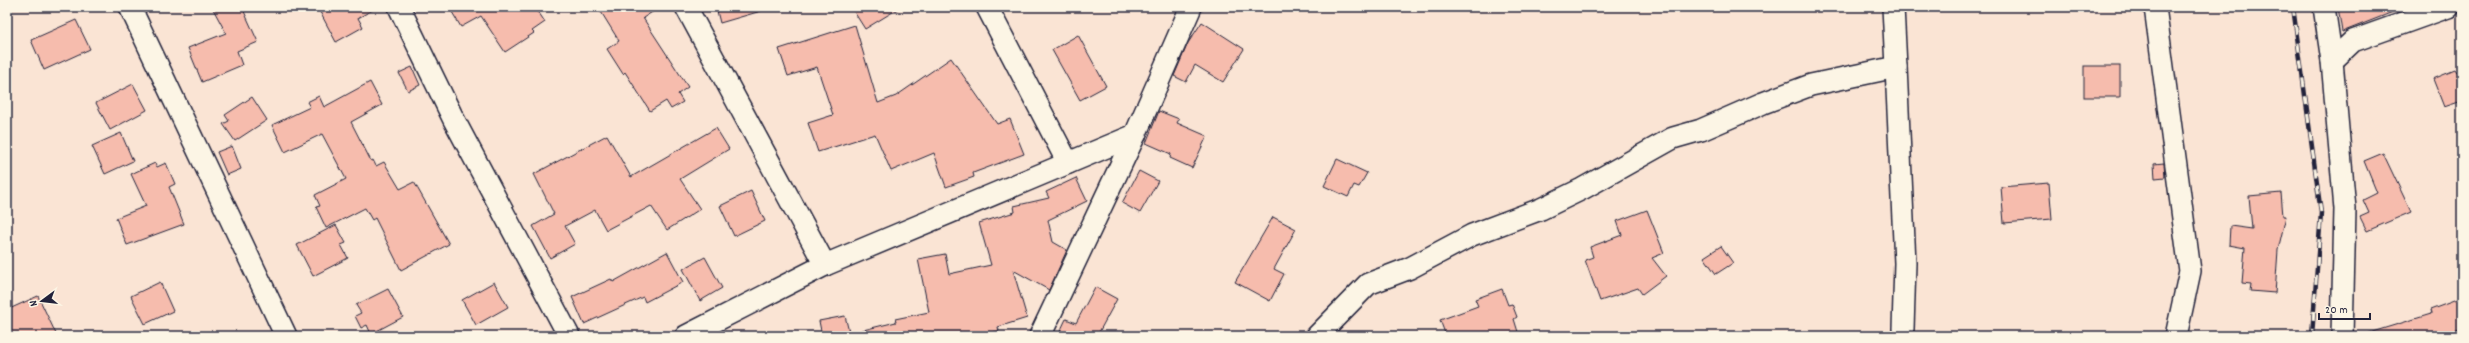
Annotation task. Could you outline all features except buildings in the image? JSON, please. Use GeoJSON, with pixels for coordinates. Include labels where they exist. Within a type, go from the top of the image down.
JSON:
{"type":"FeatureCollection","features":[{"type":"Feature","properties":{"kind":"street"},"geometry":{"type":"LineString","coordinates":[[130,7],[286,336]]}},
{"type":"Feature","properties":{"kind":"street"},"geometry":{"type":"LineString","coordinates":[[399,7],[453,118],[569,336]]}},
{"type":"Feature","properties":{"kind":"street"},"geometry":{"type":"LineString","coordinates":[[686,7],[826,265]]}},
{"type":"Feature","properties":{"kind":"street"},"geometry":{"type":"LineString","coordinates":[[987,7],[1068,163]]}},
{"type":"Feature","properties":{"kind":"street"},"geometry":{"type":"LineString","coordinates":[[1040,336],[1135,135],[1191,7]]}},
{"type":"Feature","properties":{"kind":"street"},"geometry":{"type":"LineString","coordinates":[[1893,7],[1905,263],[1905,334]]}},
{"type":"Feature","properties":{"kind":"street"},"geometry":{"type":"LineString","coordinates":[[2155,7],[2190,271],[2176,336]]}},
{"type":"Feature","properties":{"kind":"street"},"geometry":{"type":"LineString","coordinates":[[2324,7],[2332,61],[2345,209],[2342,336]]}},
{"type":"Feature","properties":{"kind":"street"},"geometry":{"type":"LineString","coordinates":[[2332,61],[2353,41],[2448,7]]}},
{"type":"Feature","properties":{"kind":"street"},"geometry":{"type":"LineString","coordinates":[[1317,336],[1368,284],[1410,268],[1472,235],[1541,209],[1582,189],[1673,138],[1701,130],[1763,103],[1811,85],[1896,67]]}},
{"type":"Feature","properties":{"kind":"street"},"geometry":{"type":"LineString","coordinates":[[686,336],[826,265],[1135,135]]}},
{"type":"Feature","properties":{"kind":"railway"},"geometry":{"type":"LineString","coordinates":[[2293,7],[2321,213],[2312,336]]}}]}
